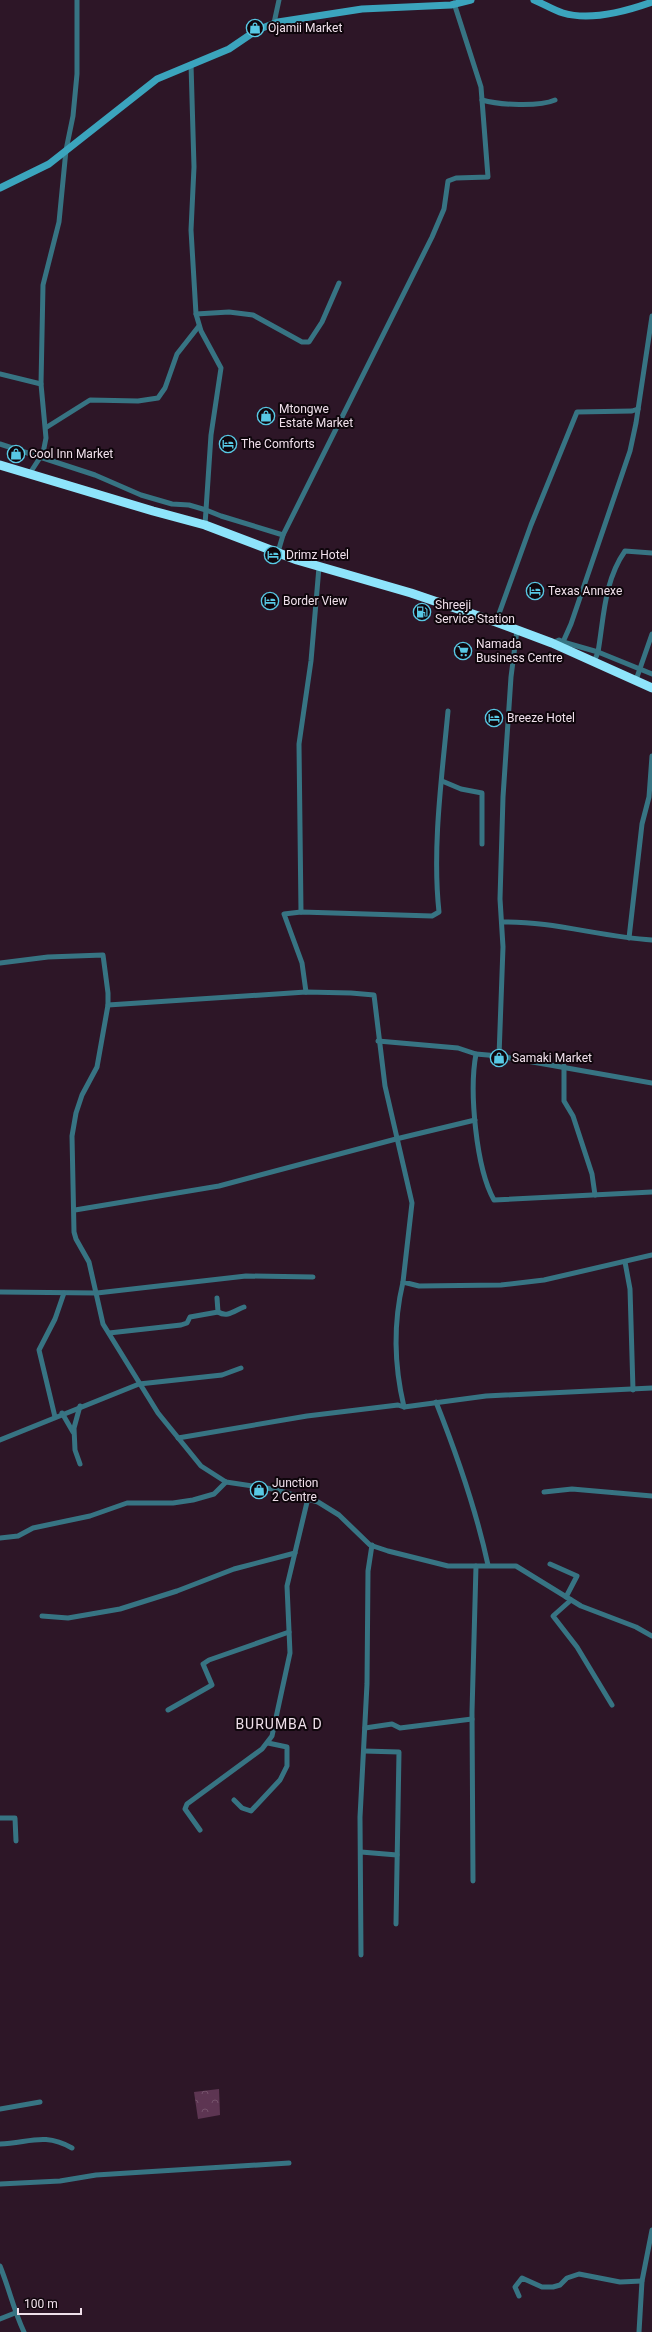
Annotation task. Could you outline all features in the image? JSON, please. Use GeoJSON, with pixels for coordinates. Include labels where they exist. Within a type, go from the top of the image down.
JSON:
{"type":"FeatureCollection","features":[{"type":"Feature","properties":{"kind":"highway"},"geometry":{"type":"LineString","coordinates":[[0,465],[205,525],[319,567],[411,594],[496,622],[552,643],[652,688]]}},
{"type":"Feature","properties":{"kind":"street"},"geometry":{"type":"LineString","coordinates":[[30,473],[41,457],[46,429],[41,384],[44,278],[61,210],[66,150],[74,116],[77,0]]}},
{"type":"Feature","properties":{"kind":"street"},"geometry":{"type":"LineString","coordinates":[[274,24],[279,0]]}},
{"type":"Feature","properties":{"kind":"street"},"geometry":{"type":"LineString","coordinates":[[0,188],[48,164],[147,85],[191,64],[229,49],[257,30],[274,24],[362,9],[451,5],[454,3],[471,0]]}},
{"type":"Feature","properties":{"kind":"street"},"geometry":{"type":"LineString","coordinates":[[534,0],[542,2],[563,13],[580,16],[627,9],[652,2]]}},
{"type":"Feature","properties":{"kind":"street"},"geometry":{"type":"LineString","coordinates":[[278,552],[283,535],[432,237],[444,209],[448,181],[456,178],[488,177],[482,100],[478,75],[454,3]]}},
{"type":"Feature","properties":{"kind":"street"},"geometry":{"type":"LineString","coordinates":[[191,64],[194,167],[191,230],[196,314],[199,326],[221,368],[211,435],[205,525]]}},
{"type":"Feature","properties":{"kind":"street"},"geometry":{"type":"LineString","coordinates":[[482,100],[502,104],[546,103],[555,100]]}},
{"type":"Feature","properties":{"kind":"street"},"geometry":{"type":"LineString","coordinates":[[196,314],[229,312],[253,315],[302,342],[309,342],[322,322],[339,283]]}},
{"type":"Feature","properties":{"kind":"street"},"geometry":{"type":"LineString","coordinates":[[563,642],[583,592],[597,544],[627,462],[634,438],[652,316]]}},
{"type":"Feature","properties":{"kind":"street"},"geometry":{"type":"LineString","coordinates":[[47,427],[90,400],[138,401],[158,398],[165,388],[177,354],[199,326]]}},
{"type":"Feature","properties":{"kind":"street"},"geometry":{"type":"LineString","coordinates":[[0,374],[41,384]]}},
{"type":"Feature","properties":{"kind":"street"},"geometry":{"type":"LineString","coordinates":[[496,622],[531,525],[577,412],[632,411],[638,409]]}},
{"type":"Feature","properties":{"kind":"street"},"geometry":{"type":"LineString","coordinates":[[0,444],[95,475],[141,494],[172,504],[190,505],[283,535]]}},
{"type":"Feature","properties":{"kind":"street"},"geometry":{"type":"LineString","coordinates":[[594,662],[598,652],[606,598],[616,565],[625,551],[652,553]]}},
{"type":"Feature","properties":{"kind":"street"},"geometry":{"type":"LineString","coordinates":[[301,912],[299,744],[314,634],[319,567]]}},
{"type":"Feature","properties":{"kind":"street"},"geometry":{"type":"LineString","coordinates":[[499,1056],[502,922],[500,898],[503,797],[511,677],[517,630]]}},
{"type":"Feature","properties":{"kind":"street"},"geometry":{"type":"LineString","coordinates":[[636,680],[652,634]]}},
{"type":"Feature","properties":{"kind":"street"},"geometry":{"type":"LineString","coordinates":[[552,643],[559,640],[598,652],[652,674]]}},
{"type":"Feature","properties":{"kind":"street"},"geometry":{"type":"LineString","coordinates":[[306,992],[302,963],[283,915],[301,912],[432,916],[439,912],[437,895],[442,781],[448,711]]}},
{"type":"Feature","properties":{"kind":"street"},"geometry":{"type":"LineString","coordinates":[[629,938],[642,824],[650,796],[652,756]]}},
{"type":"Feature","properties":{"kind":"street"},"geometry":{"type":"LineString","coordinates":[[442,781],[461,789],[482,793],[482,844]]}},
{"type":"Feature","properties":{"kind":"street"},"geometry":{"type":"LineString","coordinates":[[502,922],[541,922],[629,938],[652,940]]}},
{"type":"Feature","properties":{"kind":"street"},"geometry":{"type":"LineString","coordinates":[[0,963],[48,957],[102,954],[105,963],[108,1005],[97,1067],[82,1095],[74,1128],[76,1240],[89,1262],[103,1324],[139,1384],[178,1438],[201,1466],[226,1482],[273,1489],[318,1502],[339,1515],[372,1545],[388,1552],[448,1566],[516,1566],[571,1600],[594,1612],[636,1627],[652,1636]]}},
{"type":"Feature","properties":{"kind":"street"},"geometry":{"type":"LineString","coordinates":[[108,1005],[306,992],[351,993],[374,996],[378,1041],[396,1138],[412,1203],[403,1282],[396,1316],[398,1383],[404,1407]]}},
{"type":"Feature","properties":{"kind":"street"},"geometry":{"type":"LineString","coordinates":[[378,1041],[458,1048],[476,1054],[564,1066],[652,1083]]}},
{"type":"Feature","properties":{"kind":"street"},"geometry":{"type":"LineString","coordinates":[[476,1054],[474,1079],[475,1120],[488,1188],[494,1200],[652,1192]]}},
{"type":"Feature","properties":{"kind":"street"},"geometry":{"type":"LineString","coordinates":[[564,1066],[564,1101],[573,1116],[592,1174],[595,1195]]}},
{"type":"Feature","properties":{"kind":"street"},"geometry":{"type":"LineString","coordinates":[[75,1210],[219,1186],[396,1138],[475,1120]]}},
{"type":"Feature","properties":{"kind":"street"},"geometry":{"type":"LineString","coordinates":[[403,1282],[419,1286],[501,1285],[544,1280],[652,1255]]}},
{"type":"Feature","properties":{"kind":"street"},"geometry":{"type":"LineString","coordinates":[[625,1262],[630,1289],[633,1390]]}},
{"type":"Feature","properties":{"kind":"street"},"geometry":{"type":"LineString","coordinates":[[0,1292],[97,1293],[246,1276],[313,1277]]}},
{"type":"Feature","properties":{"kind":"street"},"geometry":{"type":"LineString","coordinates":[[55,1417],[39,1350],[55,1319],[64,1293]]}},
{"type":"Feature","properties":{"kind":"street"},"geometry":{"type":"LineString","coordinates":[[217,1298],[218,1312]]}},
{"type":"Feature","properties":{"kind":"street"},"geometry":{"type":"LineString","coordinates":[[108,1333],[181,1325],[187,1323],[190,1317],[218,1312],[220,1314],[234,1313],[244,1307]]}},
{"type":"Feature","properties":{"kind":"street"},"geometry":{"type":"LineString","coordinates":[[0,1440],[62,1413],[139,1384],[222,1375],[242,1368]]}},
{"type":"Feature","properties":{"kind":"street"},"geometry":{"type":"LineString","coordinates":[[178,1438],[307,1416],[398,1405],[404,1407],[486,1396],[652,1388]]}},
{"type":"Feature","properties":{"kind":"street"},"geometry":{"type":"LineString","coordinates":[[436,1402],[457,1457],[479,1523],[488,1565]]}},
{"type":"Feature","properties":{"kind":"street"},"geometry":{"type":"LineString","coordinates":[[80,1406],[74,1428],[74,1450],[80,1464]]}},
{"type":"Feature","properties":{"kind":"street"},"geometry":{"type":"LineString","coordinates":[[62,1413],[72,1428],[74,1438]]}},
{"type":"Feature","properties":{"kind":"street"},"geometry":{"type":"LineString","coordinates":[[0,1538],[18,1536],[34,1528],[90,1516],[127,1503],[173,1503],[193,1500],[214,1494],[226,1482]]}},
{"type":"Feature","properties":{"kind":"street"},"geometry":{"type":"LineString","coordinates":[[544,1492],[572,1489],[652,1496]]}},
{"type":"Feature","properties":{"kind":"street"},"geometry":{"type":"LineString","coordinates":[[200,1830],[185,1809],[187,1804],[225,1778],[268,1743],[272,1736],[290,1653],[287,1586],[308,1498]]}},
{"type":"Feature","properties":{"kind":"street"},"geometry":{"type":"LineString","coordinates":[[361,1955],[361,1852],[368,1571],[372,1545]]}},
{"type":"Feature","properties":{"kind":"street"},"geometry":{"type":"LineString","coordinates":[[42,1616],[68,1618],[120,1609],[177,1591],[234,1569],[296,1553]]}},
{"type":"Feature","properties":{"kind":"street"},"geometry":{"type":"LineString","coordinates":[[550,1564],[577,1576],[566,1596]]}},
{"type":"Feature","properties":{"kind":"street"},"geometry":{"type":"LineString","coordinates":[[473,1881],[472,1719],[476,1566]]}},
{"type":"Feature","properties":{"kind":"street"},"geometry":{"type":"LineString","coordinates":[[571,1600],[553,1616],[577,1648],[612,1705]]}},
{"type":"Feature","properties":{"kind":"street"},"geometry":{"type":"LineString","coordinates":[[168,1710],[212,1685],[203,1664],[209,1660],[289,1632]]}},
{"type":"Feature","properties":{"kind":"street"},"geometry":{"type":"LineString","coordinates":[[365,1728],[392,1724],[400,1728],[472,1719]]}},
{"type":"Feature","properties":{"kind":"street"},"geometry":{"type":"LineString","coordinates":[[234,1800],[242,1808],[251,1811],[280,1780],[287,1766],[287,1747],[268,1743]]}},
{"type":"Feature","properties":{"kind":"street"},"geometry":{"type":"LineString","coordinates":[[364,1751],[399,1752],[396,1924]]}},
{"type":"Feature","properties":{"kind":"street"},"geometry":{"type":"LineString","coordinates":[[0,1818],[15,1818],[16,1841]]}},
{"type":"Feature","properties":{"kind":"street"},"geometry":{"type":"LineString","coordinates":[[361,1852],[397,1855]]}},
{"type":"Feature","properties":{"kind":"street"},"geometry":{"type":"LineString","coordinates":[[0,2109],[40,2102]]}},
{"type":"Feature","properties":{"kind":"street"},"geometry":{"type":"LineString","coordinates":[[0,2144],[43,2138],[60,2142],[72,2148]]}},
{"type":"Feature","properties":{"kind":"street"},"geometry":{"type":"LineString","coordinates":[[0,2184],[60,2181],[96,2175],[289,2163]]}},
{"type":"Feature","properties":{"kind":"street"},"geometry":{"type":"LineString","coordinates":[[639,2332],[642,2281],[652,2230]]}},
{"type":"Feature","properties":{"kind":"street"},"geometry":{"type":"LineString","coordinates":[[0,2266],[9,2286],[15,2313],[24,2332]]}},
{"type":"Feature","properties":{"kind":"street"},"geometry":{"type":"LineString","coordinates":[[519,2296],[515,2287],[522,2278],[542,2287],[553,2287],[560,2285],[567,2278],[579,2274],[620,2282],[642,2281]]}},
{"type":"Feature","properties":{"kind":"street"},"geometry":{"type":"LineString","coordinates":[[0,2319],[15,2313]]}},
{"type":"Feature","properties":{"kind":"green space"},"geometry":{"type":"Polygon","coordinates":[[[219,2089],[220,2115],[198,2119],[194,2092],[219,2089]]]}},
{"type":"Feature","properties":{"kind":"place","name":"Ojamii Market"},"geometry":{"type":"Point","coordinates":[255,28]}},
{"type":"Feature","properties":{"kind":"place","name":"Mtongwe Estate Market"},"geometry":{"type":"Point","coordinates":[266,416]}},
{"type":"Feature","properties":{"kind":"place","name":"The Comforts"},"geometry":{"type":"Point","coordinates":[228,444]}},
{"type":"Feature","properties":{"kind":"place","name":"Cool Inn Market"},"geometry":{"type":"Point","coordinates":[16,454]}},
{"type":"Feature","properties":{"kind":"place","name":"Drimz Hotel"},"geometry":{"type":"Point","coordinates":[273,555]}},
{"type":"Feature","properties":{"kind":"place","name":"Texas Annexe"},"geometry":{"type":"Point","coordinates":[535,591]}},
{"type":"Feature","properties":{"kind":"place","name":"Border View"},"geometry":{"type":"Point","coordinates":[270,601]}},
{"type":"Feature","properties":{"kind":"place","name":"Shreeji Service Station"},"geometry":{"type":"Point","coordinates":[422,612]}},
{"type":"Feature","properties":{"kind":"place","name":"Namada Business Centre"},"geometry":{"type":"Point","coordinates":[463,651]}},
{"type":"Feature","properties":{"kind":"place","name":"Breeze Hotel"},"geometry":{"type":"Point","coordinates":[494,718]}},
{"type":"Feature","properties":{"kind":"place","name":"Samaki Market"},"geometry":{"type":"Point","coordinates":[499,1058]}},
{"type":"Feature","properties":{"kind":"place","name":"Junction 2 Centre"},"geometry":{"type":"Point","coordinates":[259,1490]}},
{"type":"Feature","properties":{"kind":"district","name":"BURUMBA D"},"geometry":{"type":"Point","coordinates":[279,1724]}}]}
